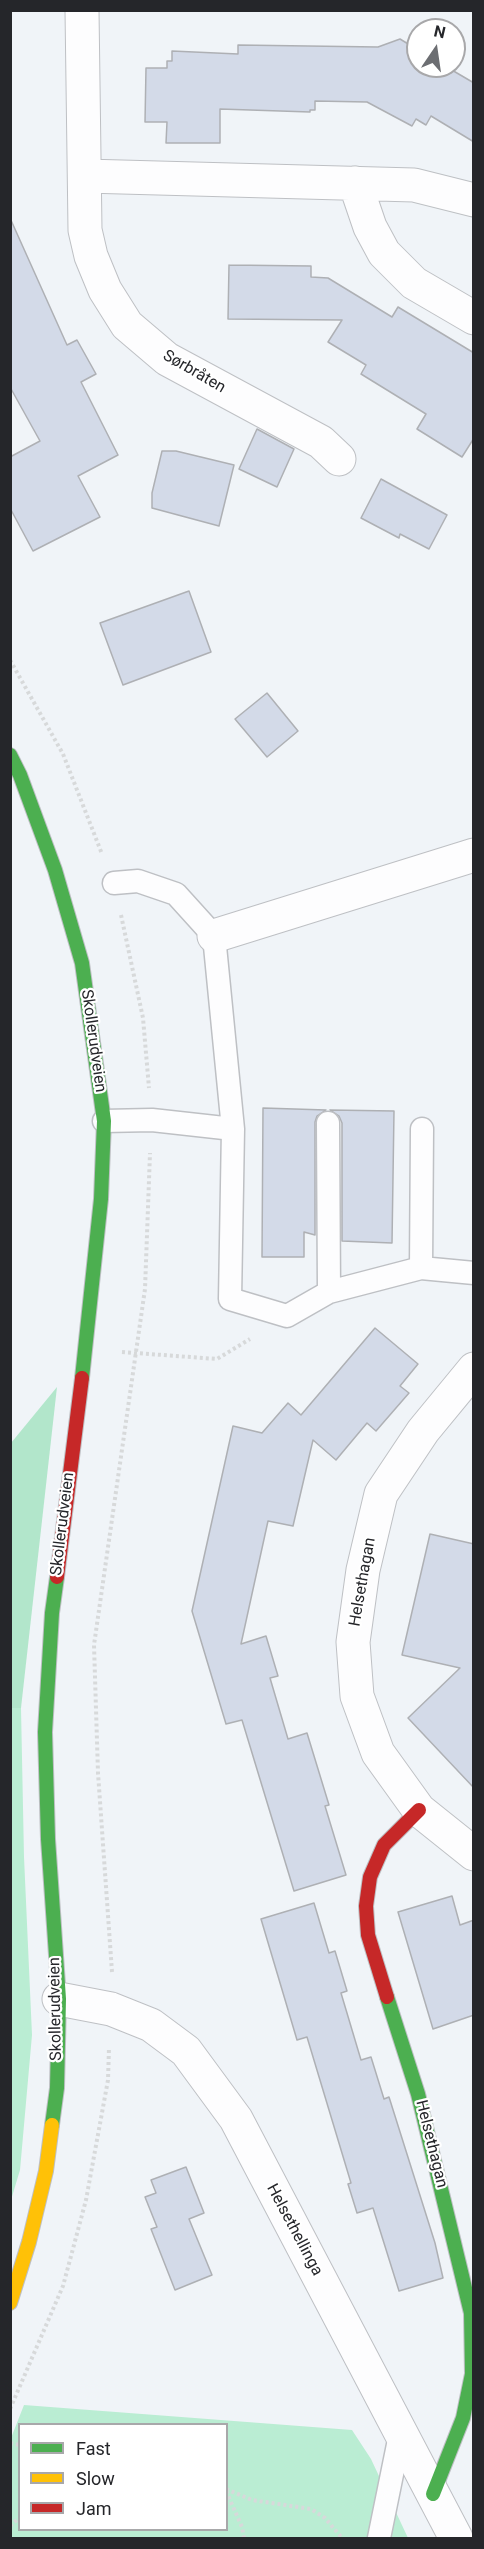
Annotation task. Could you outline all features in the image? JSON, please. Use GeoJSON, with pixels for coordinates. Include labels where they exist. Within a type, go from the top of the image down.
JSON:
{"type":"FeatureCollection","features":[{"type":"Feature","properties":{"kind":"street","name":"Sørbråten"},"geometry":{"type":"LineString","coordinates":[[82,10],[85,230],[91,256],[105,290],[127,326],[167,358],[321,442],[339,459]]}},
{"type":"Feature","properties":{"kind":"street"},"geometry":{"type":"LineString","coordinates":[[85,176],[414,185],[474,200]]}},
{"type":"Feature","properties":{"kind":"street"},"geometry":{"type":"LineString","coordinates":[[355,183],[370,227],[384,253],[414,284],[474,318]]}},
{"type":"Feature","properties":{"kind":"street","name":"Skollerudveien"},"geometry":{"type":"LineString","coordinates":[[10,755],[20,775],[55,870],[82,963],[104,1121],[101,1199],[86,1345],[52,1613],[45,1732],[48,1839],[59,1999],[57,2088],[46,2171],[29,2242],[10,2303]]}},
{"type":"Feature","properties":{"kind":"street"},"geometry":{"type":"LineString","coordinates":[[214,936],[474,855]]}},
{"type":"Feature","properties":{"kind":"street","name":"Helsethagan"},"geometry":{"type":"LineString","coordinates":[[474,1369],[423,1431],[381,1494],[363,1570],[353,1642],[357,1696],[378,1753],[419,1810],[474,1854]]}},
{"type":"Feature","properties":{"kind":"street","name":"Helsethagan"},"geometry":{"type":"LineString","coordinates":[[419,1810],[384,1845],[370,1877],[366,1906],[368,1935],[418,2094],[471,2313],[472,2374],[463,2418],[434,2494]]}},
{"type":"Feature","properties":{"kind":"street","name":"Helsethellinga"},"geometry":{"type":"LineString","coordinates":[[59,1999],[111,2009],[151,2025],[186,2051],[236,2119],[456,2538]]}},
{"type":"Feature","properties":{"kind":"lane"},"geometry":{"type":"LineString","coordinates":[[114,883],[138,881],[176,894],[214,936],[233,1129],[230,1299],[287,1316],[330,1292],[421,1268],[474,1273]]}},
{"type":"Feature","properties":{"kind":"lane"},"geometry":{"type":"LineString","coordinates":[[104,1121],[152,1120],[233,1129]]}},
{"type":"Feature","properties":{"kind":"lane"},"geometry":{"type":"LineString","coordinates":[[328,1123],[330,1292]]}},
{"type":"Feature","properties":{"kind":"lane"},"geometry":{"type":"LineString","coordinates":[[421,1268],[422,1129]]}},
{"type":"Feature","properties":{"kind":"lane"},"geometry":{"type":"LineString","coordinates":[[379,2538],[400,2435]]}},
{"type":"Feature","properties":{"kind":"path"},"geometry":{"type":"LineString","coordinates":[[86,1345],[136,1354],[217,1359],[287,1316]]}},
{"type":"Feature","properties":{"kind":"path"},"geometry":{"type":"LineString","coordinates":[[228,2491],[252,2500],[311,2509],[325,2518],[342,2538]]}},
{"type":"Feature","properties":{"kind":"path"},"geometry":{"type":"LineString","coordinates":[[228,2494],[243,2527],[244,2538]]}},
{"type":"Feature","properties":{"kind":"green space"},"geometry":{"type":"Polygon","coordinates":[[[57,1387],[21,1708],[11,1708],[11,1443],[57,1387]]]}},
{"type":"Feature","properties":{"kind":"green space"},"geometry":{"type":"Polygon","coordinates":[[[10,1708],[21,1708],[24,1857],[32,2035],[20,2170],[11,2200],[10,1708]]]}},
{"type":"Feature","properties":{"kind":"green space"},"geometry":{"type":"Polygon","coordinates":[[[24,2405],[352,2430],[371,2459],[408,2538],[11,2538],[11,2438],[24,2405]]]}},
{"type":"Feature","properties":{"kind":"building"},"geometry":{"type":"Polygon","coordinates":[[[400,39],[406,43],[406,78],[465,78],[474,83],[474,142],[431,116],[426,125],[416,119],[412,126],[367,102],[315,101],[315,110],[310,110],[310,112],[220,109],[220,143],[166,143],[167,122],[145,122],[146,68],[167,68],[167,61],[172,61],[172,51],[238,54],[238,45],[378,47],[400,39]]]}},
{"type":"Feature","properties":{"kind":"building"},"geometry":{"type":"Polygon","coordinates":[[[10,218],[67,345],[77,340],[96,374],[81,382],[118,455],[78,476],[100,517],[33,551],[10,508],[10,457],[40,441],[10,387],[10,218]]]}},
{"type":"Feature","properties":{"kind":"building"},"geometry":{"type":"Polygon","coordinates":[[[229,265],[311,266],[311,277],[328,278],[392,317],[398,307],[474,353],[474,438],[462,457],[417,429],[426,414],[361,374],[366,365],[328,342],[342,320],[228,319],[229,265]]]}},
{"type":"Feature","properties":{"kind":"building"},"geometry":{"type":"Polygon","coordinates":[[[257,429],[294,449],[277,487],[239,469],[257,429]]]}},
{"type":"Feature","properties":{"kind":"building"},"geometry":{"type":"Polygon","coordinates":[[[162,451],[176,451],[234,465],[219,526],[152,508],[152,493],[162,451]]]}},
{"type":"Feature","properties":{"kind":"building"},"geometry":{"type":"Polygon","coordinates":[[[381,479],[447,515],[429,549],[400,534],[399,538],[361,518],[381,479]]]}},
{"type":"Feature","properties":{"kind":"building"},"geometry":{"type":"Polygon","coordinates":[[[189,591],[211,652],[123,685],[100,623],[189,591]]]}},
{"type":"Feature","properties":{"kind":"building"},"geometry":{"type":"Polygon","coordinates":[[[267,693],[298,731],[267,757],[235,719],[267,693]]]}},
{"type":"Feature","properties":{"kind":"building"},"geometry":{"type":"Polygon","coordinates":[[[263,1108],[326,1110],[317,1116],[315,1122],[315,1235],[304,1232],[304,1257],[262,1257],[263,1108]]]}},
{"type":"Feature","properties":{"kind":"building"},"geometry":{"type":"Polygon","coordinates":[[[330,1110],[394,1111],[392,1243],[342,1241],[342,1123],[339,1116],[330,1110]]]}},
{"type":"Feature","properties":{"kind":"building"},"geometry":{"type":"Polygon","coordinates":[[[375,1328],[418,1364],[400,1386],[409,1393],[376,1431],[367,1423],[336,1460],[313,1440],[293,1526],[268,1521],[241,1644],[266,1636],[278,1676],[270,1678],[288,1739],[307,1733],[329,1805],[325,1806],[346,1875],[294,1891],[242,1720],[226,1724],[192,1611],[233,1426],[262,1433],[288,1403],[301,1415],[375,1328]]]}},
{"type":"Feature","properties":{"kind":"building"},"geometry":{"type":"Polygon","coordinates":[[[430,1534],[474,1544],[474,1788],[408,1718],[460,1668],[402,1655],[430,1534]]]}},
{"type":"Feature","properties":{"kind":"building"},"geometry":{"type":"Polygon","coordinates":[[[452,1896],[460,1925],[474,1920],[474,2015],[433,2029],[398,1912],[452,1896]]]}},
{"type":"Feature","properties":{"kind":"building"},"geometry":{"type":"Polygon","coordinates":[[[314,1903],[329,1953],[335,1951],[347,1991],[341,1993],[361,2060],[371,2057],[384,2099],[389,2097],[435,2243],[443,2278],[399,2291],[373,2208],[357,2213],[348,2184],[351,2183],[307,2037],[297,2040],[261,1919],[314,1903]]]}},
{"type":"Feature","properties":{"kind":"building"},"geometry":{"type":"Polygon","coordinates":[[[186,2167],[204,2213],[189,2219],[212,2275],[175,2290],[151,2229],[157,2227],[145,2197],[156,2193],[151,2180],[186,2167]]]}},
{"type":"Feature","properties":{"kind":"traffic: fast"},"geometry":{"type":"LineString","coordinates":[[10,755],[20,775],[55,870],[82,963],[104,1121],[101,1199],[82,1378]]}},
{"type":"Feature","properties":{"kind":"traffic: fast"},"geometry":{"type":"LineString","coordinates":[[52,2125],[57,2088],[59,1999],[48,1839],[45,1732],[52,1613],[57,1577]]}},
{"type":"Feature","properties":{"kind":"traffic: fast"},"geometry":{"type":"LineString","coordinates":[[387,1997],[418,2094],[471,2313],[472,2374],[463,2418],[433,2494]]}},
{"type":"Feature","properties":{"kind":"traffic: slow"},"geometry":{"type":"LineString","coordinates":[[10,2303],[29,2242],[46,2171],[52,2125]]}},
{"type":"Feature","properties":{"kind":"traffic: jam"},"geometry":{"type":"LineString","coordinates":[[57,1577],[82,1378]]}},
{"type":"Feature","properties":{"kind":"traffic: jam"},"geometry":{"type":"LineString","coordinates":[[387,1997],[368,1935],[366,1906],[370,1877],[384,1845],[419,1810]]}}]}
